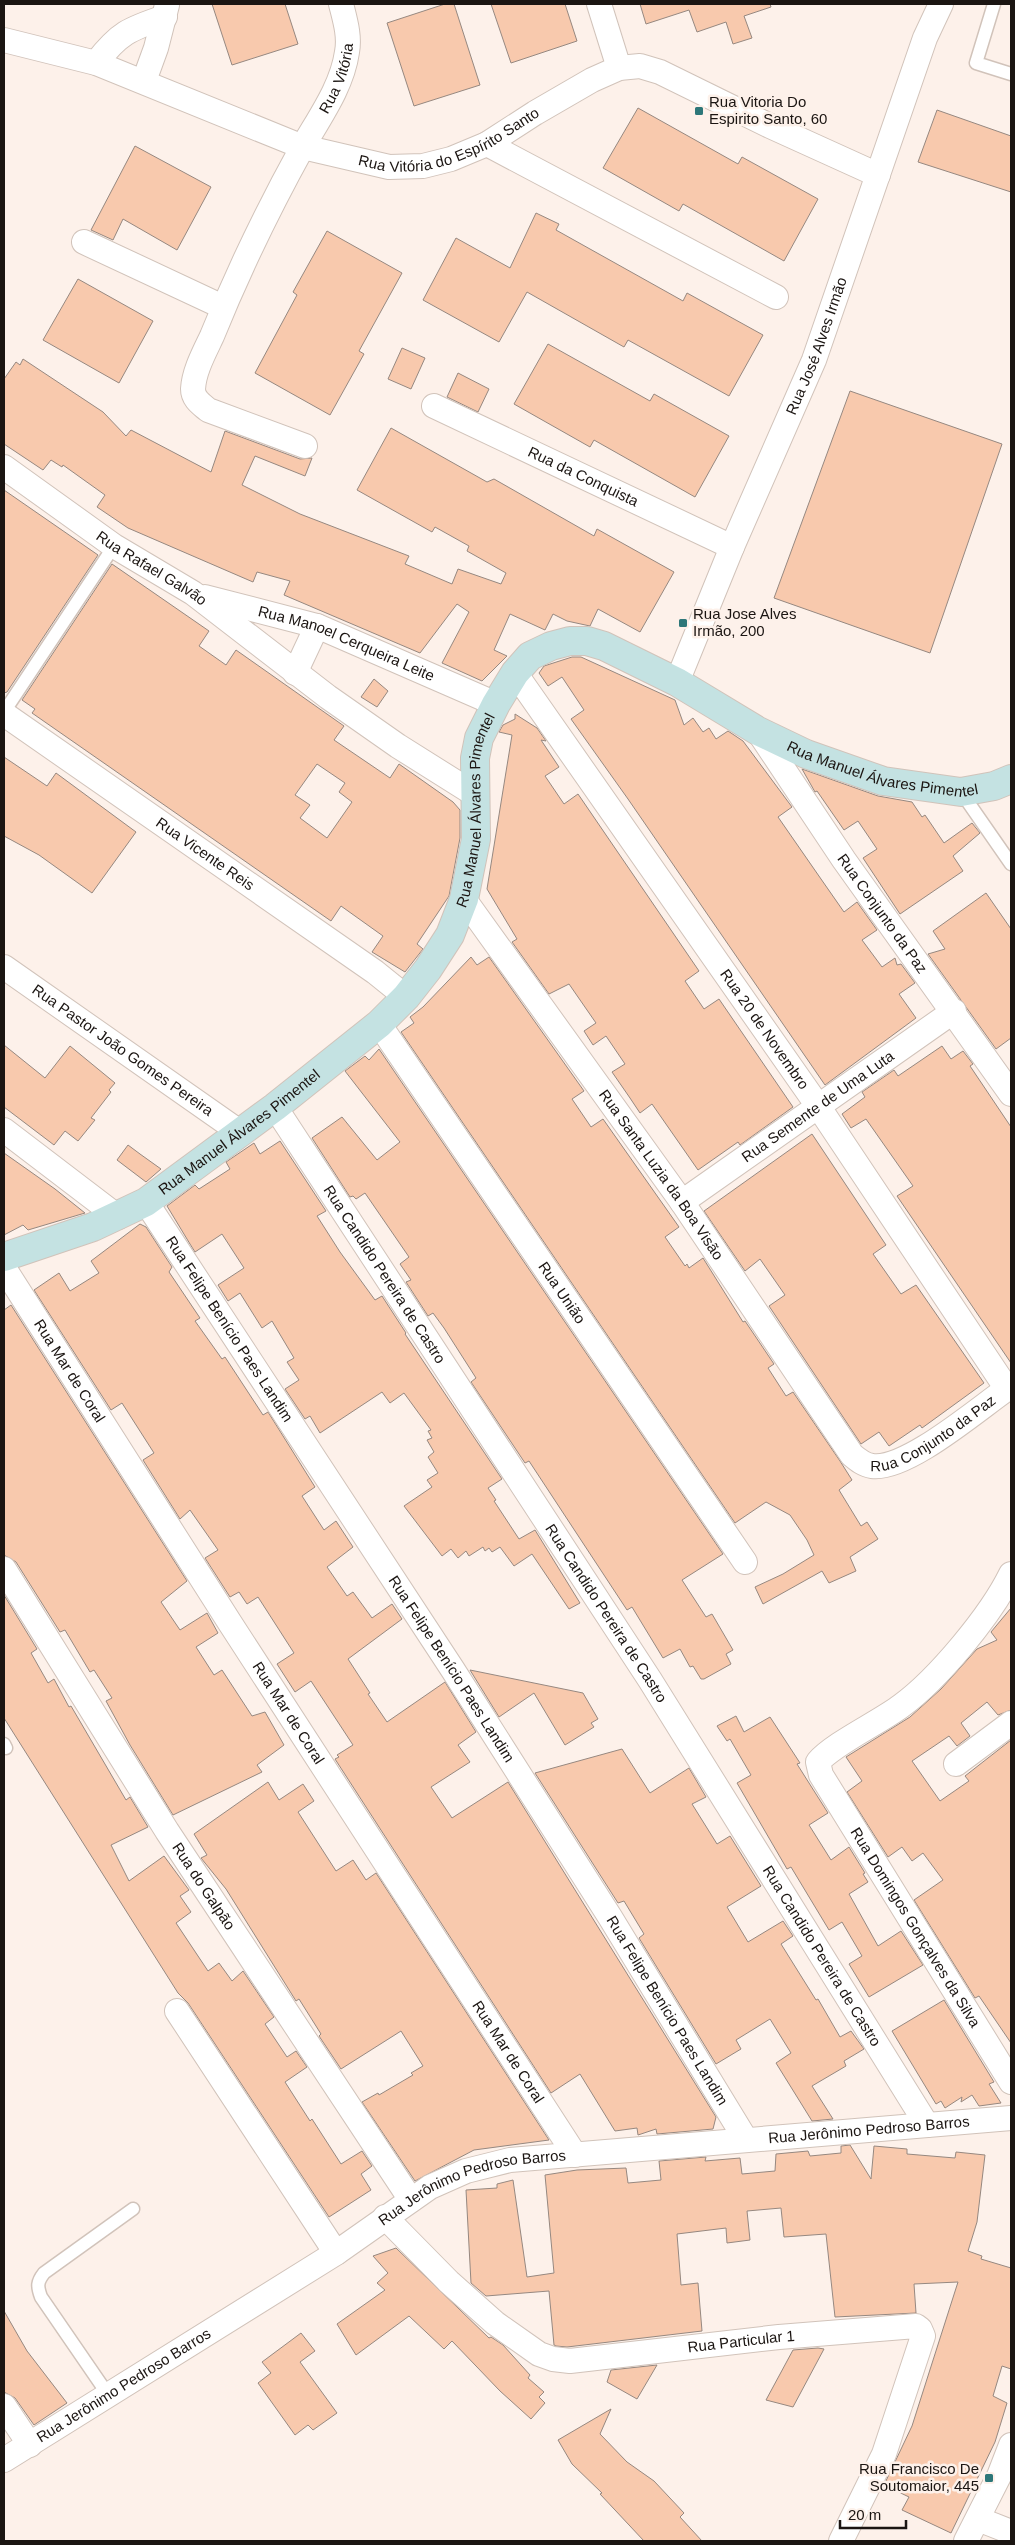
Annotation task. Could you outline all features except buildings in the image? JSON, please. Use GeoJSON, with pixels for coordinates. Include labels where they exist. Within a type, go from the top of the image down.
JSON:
{"type":"FeatureCollection","features":[{"type":"Feature","properties":{"kind":"street","name":"Rua Vitória"},"geometry":{"type":"LineString","coordinates":[[305,446],[208,410],[197,401],[193,391],[196,373],[223,307],[303,147],[320,121],[335,90],[347,53],[348,29],[341,4]]}},
{"type":"Feature","properties":{"kind":"street"},"geometry":{"type":"LineString","coordinates":[[599,4],[619,68]]}},
{"type":"Feature","properties":{"kind":"street","name":"Rua José Alves Irmão"},"geometry":{"type":"LineString","coordinates":[[677,682],[732,546],[814,360],[925,38],[941,4]]}},
{"type":"Feature","properties":{"kind":"street"},"geometry":{"type":"LineString","coordinates":[[96,63],[110,45],[124,33],[166,11]]}},
{"type":"Feature","properties":{"kind":"street"},"geometry":{"type":"LineString","coordinates":[[144,81],[166,11]]}},
{"type":"Feature","properties":{"kind":"street","name":"Rua Vitória do Espírito Santo"},"geometry":{"type":"LineString","coordinates":[[4,40],[96,63],[303,147],[389,167],[423,166],[451,159],[487,144],[592,80],[619,68],[640,66],[660,72],[770,126],[878,175]]}},
{"type":"Feature","properties":{"kind":"street"},"geometry":{"type":"LineString","coordinates":[[487,144],[776,297]]}},
{"type":"Feature","properties":{"kind":"street"},"geometry":{"type":"LineString","coordinates":[[84,242],[223,307]]}},
{"type":"Feature","properties":{"kind":"street","name":"Rua da Conquista"},"geometry":{"type":"LineString","coordinates":[[434,406],[732,546]]}},
{"type":"Feature","properties":{"kind":"street","name":"Rua Rafael Galvão"},"geometry":{"type":"LineString","coordinates":[[4,467],[114,546],[192,593],[295,672],[398,746],[476,795]]}},
{"type":"Feature","properties":{"kind":"street","name":"Rua Manoel Cerqueira Leite"},"geometry":{"type":"LineString","coordinates":[[192,593],[317,626],[496,704]]}},
{"type":"Feature","properties":{"kind":"street"},"geometry":{"type":"LineString","coordinates":[[295,672],[317,626]]}},
{"type":"Feature","properties":{"kind":"street","name":"Rua Manuel Álvares Pimentel"},"geometry":{"type":"LineString","coordinates":[[4,1257],[118,1217],[146,1202],[275,1107],[379,1024],[406,997],[428,969],[450,935],[464,899],[476,839],[475,758],[479,738],[496,704],[515,673],[530,656],[551,646],[570,641],[587,641],[604,646],[677,682],[758,731],[806,754],[883,781],[961,792],[994,786],[1011,779]]}},
{"type":"Feature","properties":{"kind":"street","name":"Rua 20 de Novembro"},"geometry":{"type":"LineString","coordinates":[[515,673],[818,1106],[1009,1387]]}},
{"type":"Feature","properties":{"kind":"street","name":"Rua Vicente Reis"},"geometry":{"type":"LineString","coordinates":[[4,713],[334,943],[406,997]]}},
{"type":"Feature","properties":{"kind":"street","name":"Rua Conjunto da Paz"},"geometry":{"type":"LineString","coordinates":[[758,731],[844,860],[954,1010],[1011,1094]]}},
{"type":"Feature","properties":{"kind":"street","name":"Rua Santa Luzia da Boa Visão"},"geometry":{"type":"LineString","coordinates":[[464,899],[682,1202],[852,1455]]}},
{"type":"Feature","properties":{"kind":"street","name":"Rua Pastor João Gomes Pereira"},"geometry":{"type":"LineString","coordinates":[[4,966],[241,1133]]}},
{"type":"Feature","properties":{"kind":"street","name":"Rua Semente de Uma Luta"},"geometry":{"type":"LineString","coordinates":[[682,1202],[954,1010]]}},
{"type":"Feature","properties":{"kind":"street","name":"Rua União"},"geometry":{"type":"LineString","coordinates":[[379,1024],[745,1562]]}},
{"type":"Feature","properties":{"kind":"street","name":"Rua Candido Pereira de Castro"},"geometry":{"type":"LineString","coordinates":[[275,1107],[650,1680],[927,2125]]}},
{"type":"Feature","properties":{"kind":"street"},"geometry":{"type":"LineString","coordinates":[[4,1130],[118,1217]]}},
{"type":"Feature","properties":{"kind":"street","name":"Rua Felipe Benício Paes Landim"},"geometry":{"type":"LineString","coordinates":[[146,1202],[453,1670],[610,1916],[746,2140]]}},
{"type":"Feature","properties":{"kind":"street","name":"Rua Mar de Coral"},"geometry":{"type":"LineString","coordinates":[[4,1268],[261,1672],[575,2155]]}},
{"type":"Feature","properties":{"kind":"street","name":"Rua Conjunto da Paz"},"geometry":{"type":"LineString","coordinates":[[852,1455],[862,1463],[874,1466],[891,1464],[918,1452],[1009,1387]]}},
{"type":"Feature","properties":{"kind":"street","name":"Rua do Galpão"},"geometry":{"type":"LineString","coordinates":[[4,1569],[167,1831],[411,2200]]}},
{"type":"Feature","properties":{"kind":"street","name":"Rua Domingos Gonçalves da Silva"},"geometry":{"type":"LineString","coordinates":[[1011,1574],[1003,1591],[965,1641],[902,1705],[818,1762],[820,1774],[1011,2082]]}},
{"type":"Feature","properties":{"kind":"street"},"geometry":{"type":"LineString","coordinates":[[956,1764],[1011,1723]]}},
{"type":"Feature","properties":{"kind":"street"},"geometry":{"type":"LineString","coordinates":[[177,2011],[336,2253]]}},
{"type":"Feature","properties":{"kind":"street","name":"Rua Jerônimo Pedroso Barros"},"geometry":{"type":"LineString","coordinates":[[4,2460],[336,2253],[430,2187],[466,2171],[510,2160],[1011,2118]]}},
{"type":"Feature","properties":{"kind":"street","name":"Rua Particular 1"},"geometry":{"type":"LineString","coordinates":[[385,2218],[449,2282],[495,2324],[524,2345],[553,2359],[570,2361],[789,2336],[916,2326],[920,2329],[922,2336],[884,2454],[841,2541]]}},
{"type":"Feature","properties":{"kind":"street"},"geometry":{"type":"LineString","coordinates":[[4,2406],[30,2445]]}},
{"type":"Feature","properties":{"kind":"street"},"geometry":{"type":"LineString","coordinates":[[966,2541],[999,2476],[1011,2445]]}},
{"type":"Feature","properties":{"kind":"street"},"geometry":{"type":"LineString","coordinates":[[978,2519],[1011,2532]]}},
{"type":"Feature","properties":{"kind":"lane"},"geometry":{"type":"LineString","coordinates":[[994,4],[976,62],[1011,74]]}},
{"type":"Feature","properties":{"kind":"lane"},"geometry":{"type":"LineString","coordinates":[[4,713],[114,546]]}},
{"type":"Feature","properties":{"kind":"lane"},"geometry":{"type":"LineString","coordinates":[[961,792],[1011,864]]}},
{"type":"Feature","properties":{"kind":"lane"},"geometry":{"type":"LineString","coordinates":[[109,2396],[41,2297],[37,2286],[39,2279],[44,2273],[133,2209]]}},
{"type":"Feature","properties":{"kind":"place","name":"Rua Vitoria Do Espirito Santo, 60"},"geometry":{"type":"Point","coordinates":[699,111]}},
{"type":"Feature","properties":{"kind":"place","name":"Rua Jose Alves Irmão, 200"},"geometry":{"type":"Point","coordinates":[683,623]}},
{"type":"Feature","properties":{"kind":"place","name":"Rua Francisco De Soutomaior, 445"},"geometry":{"type":"Point","coordinates":[989,2478]}}]}
